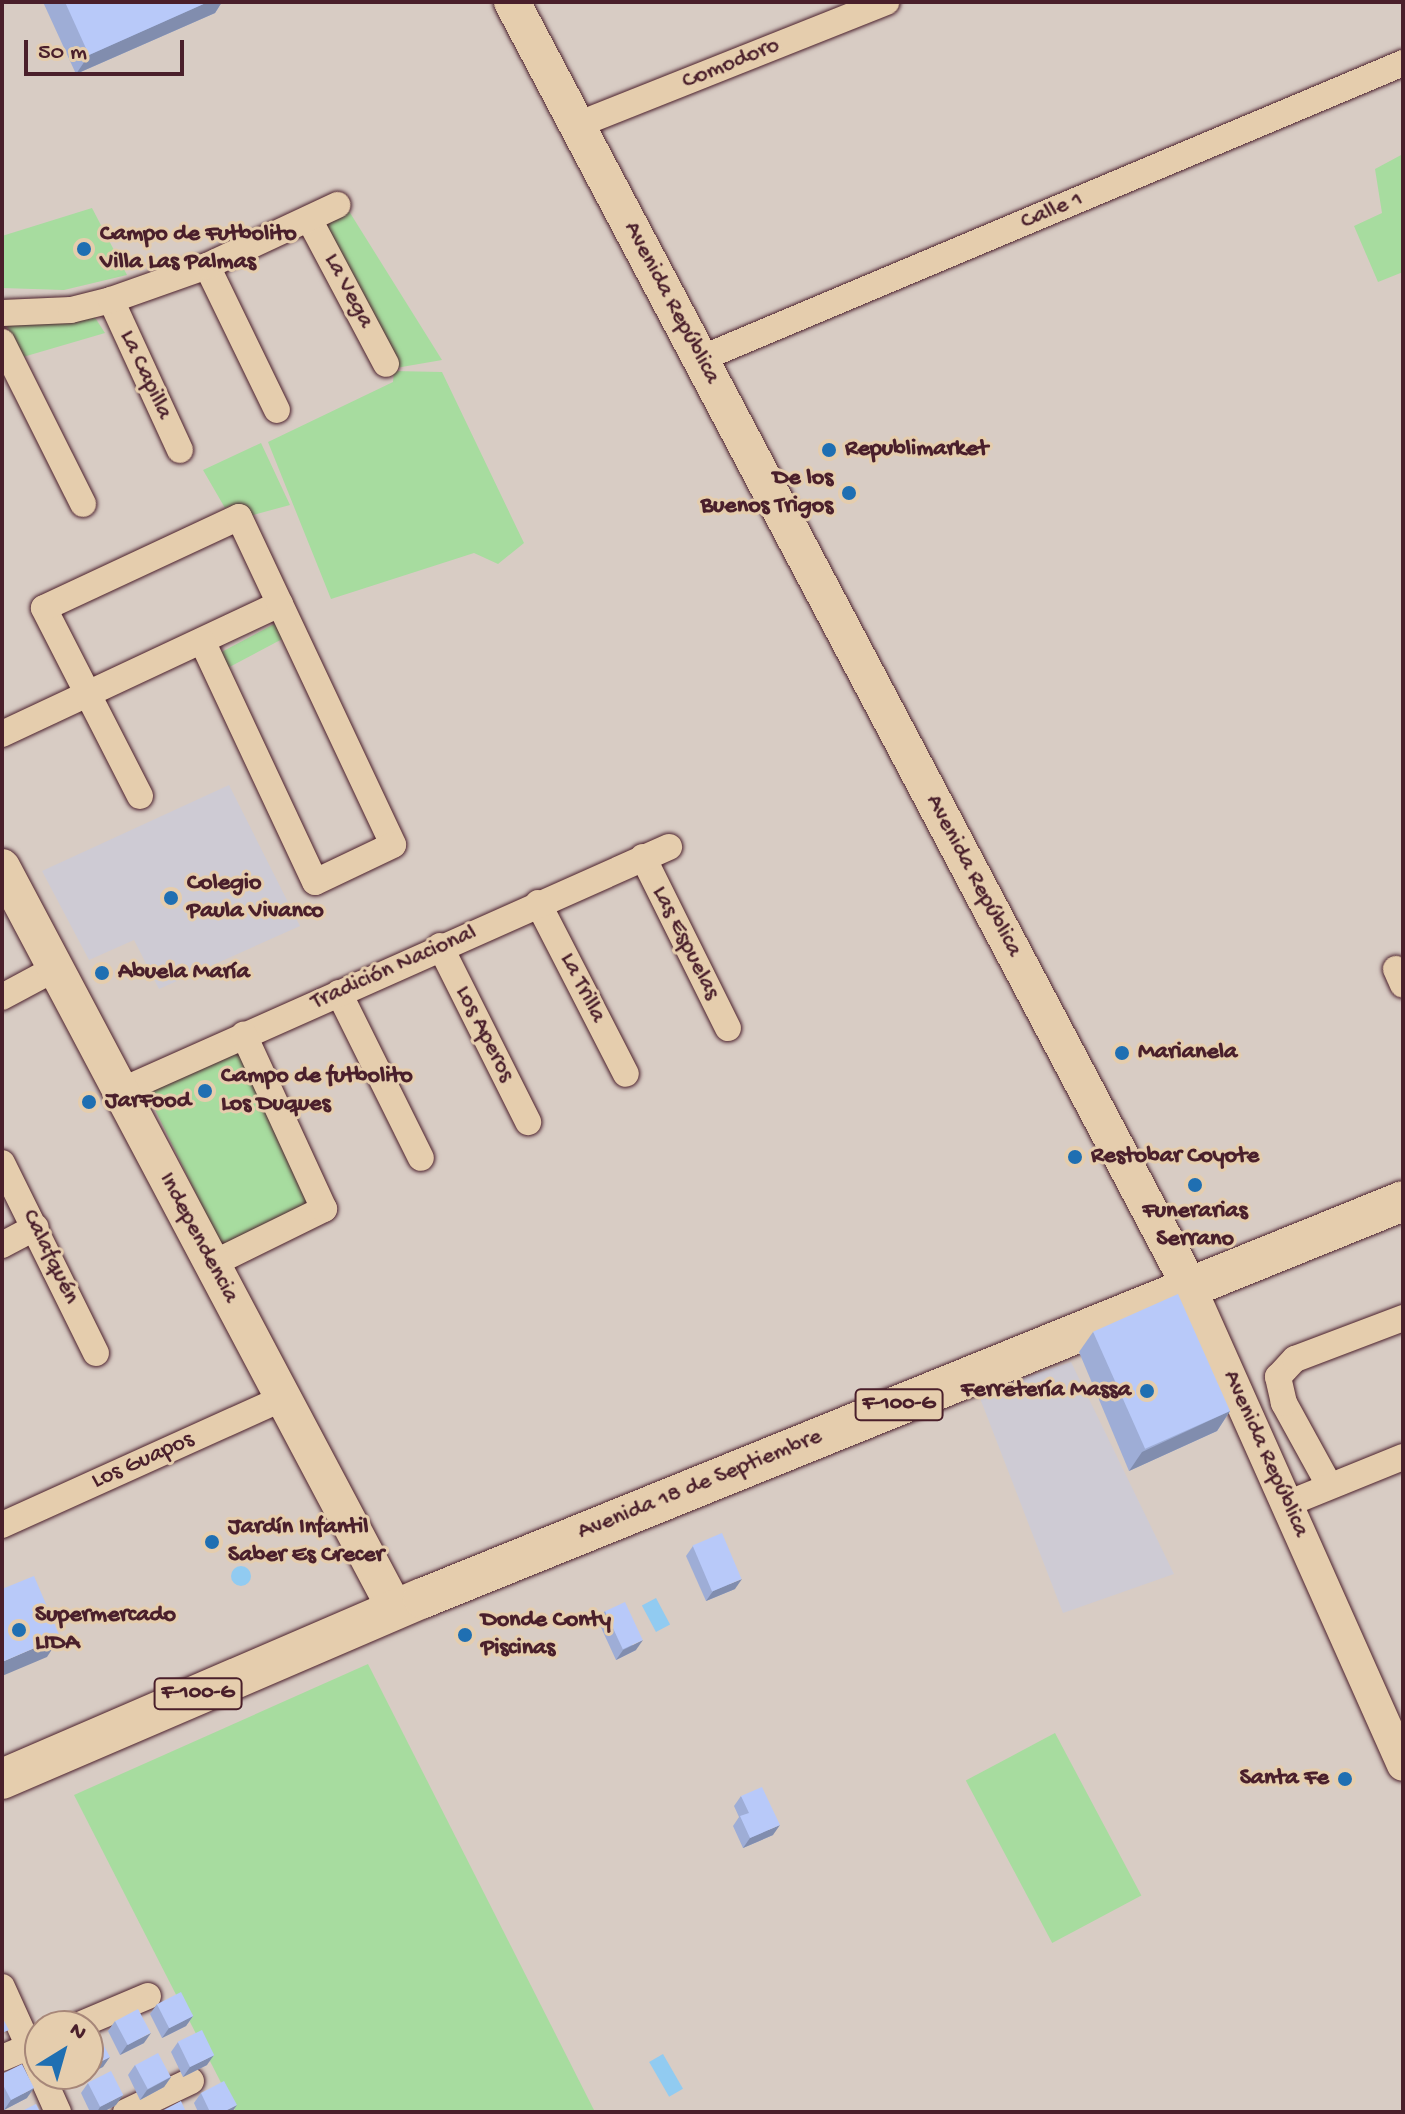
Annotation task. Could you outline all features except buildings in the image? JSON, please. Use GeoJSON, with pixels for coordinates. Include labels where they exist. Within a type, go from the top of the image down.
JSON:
{"type":"FeatureCollection","features":[{"type":"Feature","properties":{"kind":"main road","name":"Avenida República"},"geometry":{"type":"LineString","coordinates":[[512,2],[1190,1287]]}},
{"type":"Feature","properties":{"kind":"main road","name":"Independencia"},"geometry":{"type":"LineString","coordinates":[[2,867],[395,1609]]}},
{"type":"Feature","properties":{"kind":"main road","name":"Avenida 18 de Septiembre"},"geometry":{"type":"LineString","coordinates":[[2,1779],[395,1609],[1403,1201]]}},
{"type":"Feature","properties":{"kind":"street","name":"Comodoro"},"geometry":{"type":"LineString","coordinates":[[577,125],[886,2]]}},
{"type":"Feature","properties":{"kind":"street","name":"Calle 1"},"geometry":{"type":"LineString","coordinates":[[700,359],[1403,63]]}},
{"type":"Feature","properties":{"kind":"street"},"geometry":{"type":"LineString","coordinates":[[2,313],[71,310],[111,300],[207,266],[337,205]]}},
{"type":"Feature","properties":{"kind":"street","name":"La Vega"},"geometry":{"type":"LineString","coordinates":[[309,219],[386,364]]}},
{"type":"Feature","properties":{"kind":"street"},"geometry":{"type":"LineString","coordinates":[[207,266],[277,410]]}},
{"type":"Feature","properties":{"kind":"street","name":"La Capilla"},"geometry":{"type":"LineString","coordinates":[[111,300],[180,450]]}},
{"type":"Feature","properties":{"kind":"street"},"geometry":{"type":"LineString","coordinates":[[2,342],[83,504]]}},
{"type":"Feature","properties":{"kind":"street"},"geometry":{"type":"LineString","coordinates":[[140,796],[105,723],[85,695],[44,608],[239,517],[393,845],[315,882],[202,641]]}},
{"type":"Feature","properties":{"kind":"street"},"geometry":{"type":"LineString","coordinates":[[2,734],[280,604]]}},
{"type":"Feature","properties":{"kind":"street","name":"Tradición Nacional"},"geometry":{"type":"LineString","coordinates":[[121,1091],[440,946],[669,847]]}},
{"type":"Feature","properties":{"kind":"street","name":"Las Espuelas"},"geometry":{"type":"LineString","coordinates":[[643,857],[728,1028]]}},
{"type":"Feature","properties":{"kind":"street","name":"La Trilla"},"geometry":{"type":"LineString","coordinates":[[538,903],[626,1074]]}},
{"type":"Feature","properties":{"kind":"street","name":"Los Aperos"},"geometry":{"type":"LineString","coordinates":[[440,946],[528,1122]]}},
{"type":"Feature","properties":{"kind":"street"},"geometry":{"type":"LineString","coordinates":[[2,997],[56,968]]}},
{"type":"Feature","properties":{"kind":"street"},"geometry":{"type":"LineString","coordinates":[[339,993],[421,1158]]}},
{"type":"Feature","properties":{"kind":"street"},"geometry":{"type":"LineString","coordinates":[[212,1264],[324,1209],[244,1035]]}},
{"type":"Feature","properties":{"kind":"street","name":"Calafquén"},"geometry":{"type":"LineString","coordinates":[[2,1163],[96,1353]]}},
{"type":"Feature","properties":{"kind":"street"},"geometry":{"type":"LineString","coordinates":[[2,1245],[36,1227]]}},
{"type":"Feature","properties":{"kind":"street","name":"Avenida República"},"geometry":{"type":"LineString","coordinates":[[1190,1287],[1403,1765]]}},
{"type":"Feature","properties":{"kind":"street"},"geometry":{"type":"LineString","coordinates":[[1329,1485],[1284,1403],[1278,1377],[1295,1359],[1403,1318]]}},
{"type":"Feature","properties":{"kind":"street","name":"Los Guapos"},"geometry":{"type":"LineString","coordinates":[[2,1525],[283,1398]]}},
{"type":"Feature","properties":{"kind":"street"},"geometry":{"type":"LineString","coordinates":[[1287,1504],[1403,1457]]}},
{"type":"Feature","properties":{"kind":"street"},"geometry":{"type":"LineString","coordinates":[[2,1987],[24,2026]]}},
{"type":"Feature","properties":{"kind":"street"},"geometry":{"type":"LineString","coordinates":[[104,2015],[148,1996]]}},
{"type":"Feature","properties":{"kind":"street"},"geometry":{"type":"LineString","coordinates":[[2,2058],[24,2048]]}},
{"type":"Feature","properties":{"kind":"street"},"geometry":{"type":"LineString","coordinates":[[126,2112],[191,2081]]}},
{"type":"Feature","properties":{"kind":"street"},"geometry":{"type":"LineString","coordinates":[[48,2090],[58,2112]]}},
{"type":"Feature","properties":{"kind":"shaded area","name":"Colegio Paula Vivanco"},"geometry":{"type":"Polygon","coordinates":[[[229,785],[300,926],[159,989],[134,940],[89,960],[42,871],[229,785]]]}},
{"type":"Feature","properties":{"kind":"shaded area"},"geometry":{"type":"Polygon","coordinates":[[[1071,1362],[1174,1574],[1063,1613],[978,1393],[1071,1362]]]}},
{"type":"Feature","properties":{"kind":"green space"},"geometry":{"type":"Polygon","coordinates":[[[1403,154],[1403,272],[1378,282],[1354,226],[1382,213],[1375,169],[1403,154]]]}},
{"type":"Feature","properties":{"kind":"green space"},"geometry":{"type":"Polygon","coordinates":[[[92,208],[127,275],[64,290],[2,288],[2,236],[92,208]]]}},
{"type":"Feature","properties":{"kind":"green space"},"geometry":{"type":"Polygon","coordinates":[[[347,208],[442,360],[390,369],[316,225],[347,208]]]}},
{"type":"Feature","properties":{"kind":"green space"},"geometry":{"type":"Polygon","coordinates":[[[92,313],[105,333],[23,357],[6,325],[92,313]]]}},
{"type":"Feature","properties":{"kind":"green space"},"geometry":{"type":"Polygon","coordinates":[[[394,371],[442,372],[524,543],[498,564],[474,553],[331,599],[268,442],[393,382],[394,371]]]}},
{"type":"Feature","properties":{"kind":"green space"},"geometry":{"type":"Polygon","coordinates":[[[261,443],[290,505],[238,519],[232,505],[225,508],[203,470],[261,443]]]}},
{"type":"Feature","properties":{"kind":"green space"},"geometry":{"type":"Polygon","coordinates":[[[280,621],[288,636],[226,669],[218,654],[280,621]]]}},
{"type":"Feature","properties":{"kind":"green space"},"geometry":{"type":"Polygon","coordinates":[[[241,1044],[319,1203],[223,1250],[146,1090],[241,1044]]]}},
{"type":"Feature","properties":{"kind":"green space"},"geometry":{"type":"Polygon","coordinates":[[[368,1664],[595,2112],[236,2112],[74,1795],[368,1664]]]}},
{"type":"Feature","properties":{"kind":"green space"},"geometry":{"type":"Polygon","coordinates":[[[1055,1733],[1141,1895],[1052,1943],[966,1780],[1055,1733]]]}},
{"type":"Feature","properties":{"kind":"water"},"geometry":{"type":"Polygon","coordinates":[[[241,1566],[248,1569],[251,1576],[248,1583],[241,1586],[234,1583],[231,1576],[234,1569],[241,1566]]]}},
{"type":"Feature","properties":{"kind":"water"},"geometry":{"type":"Polygon","coordinates":[[[656,1598],[670,1624],[656,1632],[642,1606],[656,1598]]]}},
{"type":"Feature","properties":{"kind":"water"},"geometry":{"type":"Polygon","coordinates":[[[663,2054],[683,2089],[669,2097],[649,2062],[663,2054]]]}},
{"type":"Feature","properties":{"kind":"place","name":"Campo de Futbolito Villa Las Palmas"},"geometry":{"type":"Point","coordinates":[84,249]}},
{"type":"Feature","properties":{"kind":"place","name":"Republimarket"},"geometry":{"type":"Point","coordinates":[829,450]}},
{"type":"Feature","properties":{"kind":"place","name":"De los Buenos Trigos"},"geometry":{"type":"Point","coordinates":[849,493]}},
{"type":"Feature","properties":{"kind":"place","name":"Colegio Paula Vivanco"},"geometry":{"type":"Point","coordinates":[171,898]}},
{"type":"Feature","properties":{"kind":"place","name":"Abuela María"},"geometry":{"type":"Point","coordinates":[102,973]}},
{"type":"Feature","properties":{"kind":"place","name":"Marianela"},"geometry":{"type":"Point","coordinates":[1122,1053]}},
{"type":"Feature","properties":{"kind":"place","name":"Campo de futbolito Los Duques"},"geometry":{"type":"Point","coordinates":[205,1091]}},
{"type":"Feature","properties":{"kind":"place","name":"JarFood"},"geometry":{"type":"Point","coordinates":[89,1102]}},
{"type":"Feature","properties":{"kind":"place","name":"Restobar Coyote"},"geometry":{"type":"Point","coordinates":[1075,1157]}},
{"type":"Feature","properties":{"kind":"place","name":"Funerarias Serrano"},"geometry":{"type":"Point","coordinates":[1195,1185]}},
{"type":"Feature","properties":{"kind":"place","name":"Ferretería Massa"},"geometry":{"type":"Point","coordinates":[1147,1391]}},
{"type":"Feature","properties":{"kind":"place","name":"Jardín Infantil Saber Es Crecer"},"geometry":{"type":"Point","coordinates":[212,1542]}},
{"type":"Feature","properties":{"kind":"place","name":"Supermercado LIDA"},"geometry":{"type":"Point","coordinates":[19,1630]}},
{"type":"Feature","properties":{"kind":"place","name":"Donde Conty Piscinas"},"geometry":{"type":"Point","coordinates":[465,1635]}},
{"type":"Feature","properties":{"kind":"place","name":"Santa Fe"},"geometry":{"type":"Point","coordinates":[1345,1779]}}]}
